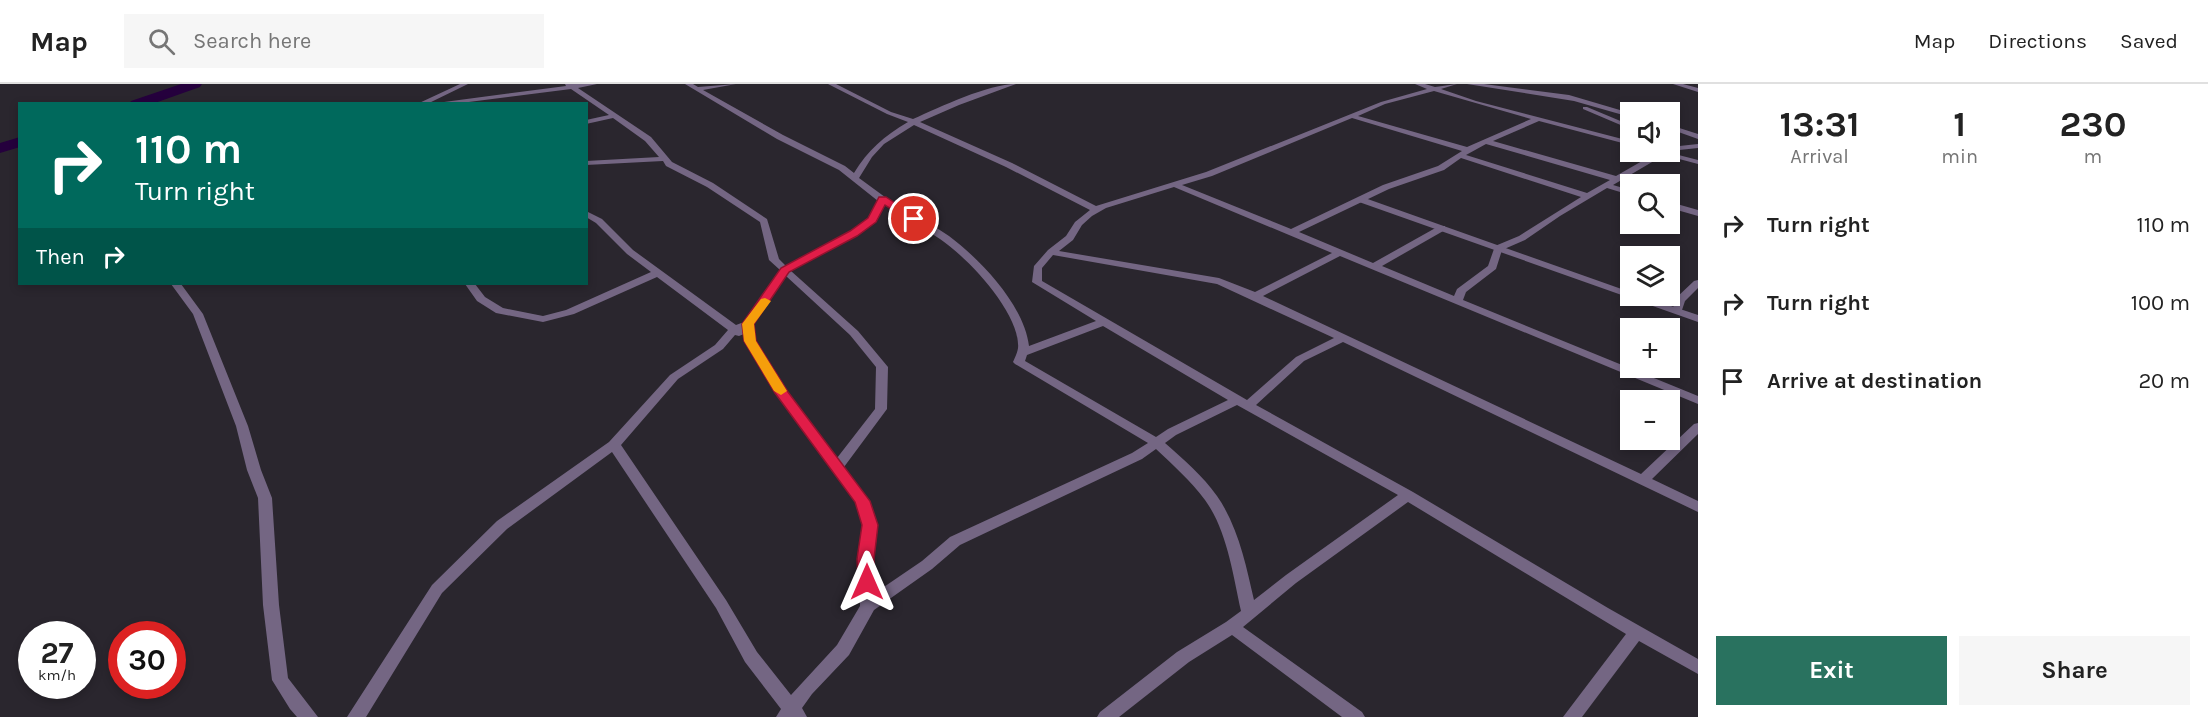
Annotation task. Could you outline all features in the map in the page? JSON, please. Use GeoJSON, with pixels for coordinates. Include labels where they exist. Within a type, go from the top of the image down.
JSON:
{"type":"FeatureCollection","features":[{"type":"Feature","properties":{"kind":"street"},"geometry":{"type":"LineString","coordinates":[[424,102],[465,84]]}},
{"type":"Feature","properties":{"kind":"street"},"geometry":{"type":"LineString","coordinates":[[447,102],[594,84]]}},
{"type":"Feature","properties":{"kind":"street"},"geometry":{"type":"LineString","coordinates":[[692,87],[732,84]]}},
{"type":"Feature","properties":{"kind":"street"},"geometry":{"type":"LineString","coordinates":[[831,84],[889,113],[915,122],[1009,165],[1096,210]]}},
{"type":"Feature","properties":{"kind":"street"},"geometry":{"type":"LineString","coordinates":[[855,178],[870,153],[915,122],[969,99],[1013,84]]}},
{"type":"Feature","properties":{"kind":"street"},"geometry":{"type":"LineString","coordinates":[[1418,84],[1431,90],[1620,140]]}},
{"type":"Feature","properties":{"kind":"street"},"geometry":{"type":"LineString","coordinates":[[1454,84],[1383,103],[1176,185],[1096,210],[1078,224],[1070,238],[1051,252],[1037,268],[1037,282],[1299,436],[1408,495],[1698,667]]}},
{"type":"Feature","properties":{"kind":"street"},"geometry":{"type":"LineString","coordinates":[[1470,84],[1577,99]]}},
{"type":"Feature","properties":{"kind":"street"},"geometry":{"type":"LineString","coordinates":[[1528,84],[1620,112]]}},
{"type":"Feature","properties":{"kind":"street"},"geometry":{"type":"LineString","coordinates":[[1676,84],[1698,90]]}},
{"type":"Feature","properties":{"kind":"street"},"geometry":{"type":"LineString","coordinates":[[571,86],[648,139],[669,164],[710,185],[764,221],[774,260],[854,333],[882,368],[881,409],[836,468]]}},
{"type":"Feature","properties":{"kind":"street"},"geometry":{"type":"LineString","coordinates":[[692,87],[780,137],[842,168],[883,200],[945,238],[975,264],[1002,296],[1016,320],[1024,345],[1019,362],[1156,442],[1188,471],[1212,499],[1233,543],[1249,612]]}},
{"type":"Feature","properties":{"kind":"street"},"geometry":{"type":"LineString","coordinates":[[1540,88],[1620,124]]}},
{"type":"Feature","properties":{"kind":"street"},"geometry":{"type":"LineString","coordinates":[[588,122],[614,116]]}},
{"type":"Feature","properties":{"kind":"street"},"geometry":{"type":"LineString","coordinates":[[1352,116],[1468,150]]}},
{"type":"Feature","properties":{"kind":"street"},"geometry":{"type":"LineString","coordinates":[[1292,232],[1401,181],[1441,168],[1485,141],[1538,119]]}},
{"type":"Feature","properties":{"kind":"street"},"geometry":{"type":"LineString","coordinates":[[1680,130],[1698,136]]}},
{"type":"Feature","properties":{"kind":"street"},"geometry":{"type":"LineString","coordinates":[[1485,141],[1616,179]]}},
{"type":"Feature","properties":{"kind":"street"},"geometry":{"type":"LineString","coordinates":[[1680,149],[1698,146]]}},
{"type":"Feature","properties":{"kind":"street"},"geometry":{"type":"LineString","coordinates":[[1459,155],[1587,196]]}},
{"type":"Feature","properties":{"kind":"street"},"geometry":{"type":"LineString","coordinates":[[1680,156],[1698,162]]}},
{"type":"Feature","properties":{"kind":"street"},"geometry":{"type":"LineString","coordinates":[[588,163],[664,159]]}},
{"type":"Feature","properties":{"kind":"street"},"geometry":{"type":"LineString","coordinates":[[1498,248],[1522,238],[1645,162]]}},
{"type":"Feature","properties":{"kind":"street"},"geometry":{"type":"LineString","coordinates":[[1176,185],[1698,400]]}},
{"type":"Feature","properties":{"kind":"street"},"geometry":{"type":"LineString","coordinates":[[1605,185],[1620,190]]}},
{"type":"Feature","properties":{"kind":"street"},"geometry":{"type":"LineString","coordinates":[[356,717],[437,589],[502,525],[614,445],[674,377],[719,347],[734,330],[748,324],[785,270],[854,233],[872,220],[883,200]]}},
{"type":"Feature","properties":{"kind":"street"},"geometry":{"type":"LineString","coordinates":[[1362,200],[1620,291]]}},
{"type":"Feature","properties":{"kind":"street"},"geometry":{"type":"LineString","coordinates":[[1680,208],[1698,213]]}},
{"type":"Feature","properties":{"kind":"street"},"geometry":{"type":"LineString","coordinates":[[588,215],[657,273],[750,341],[782,393],[862,501],[870,525],[866,559],[868,606]]}},
{"type":"Feature","properties":{"kind":"street"},"geometry":{"type":"LineString","coordinates":[[1375,266],[1442,228]]}},
{"type":"Feature","properties":{"kind":"street"},"geometry":{"type":"LineString","coordinates":[[1458,300],[1461,291],[1493,267],[1498,248]]}},
{"type":"Feature","properties":{"kind":"street"},"geometry":{"type":"LineString","coordinates":[[1051,252],[1219,281],[1698,507]]}},
{"type":"Feature","properties":{"kind":"street"},"geometry":{"type":"LineString","coordinates":[[1255,296],[1341,252]]}},
{"type":"Feature","properties":{"kind":"street"},"geometry":{"type":"LineString","coordinates":[[471,285],[481,299],[500,311],[543,319],[570,312],[657,273]]}},
{"type":"Feature","properties":{"kind":"street"},"geometry":{"type":"LineString","coordinates":[[1677,311],[1680,300],[1698,283]]}},
{"type":"Feature","properties":{"kind":"street"},"geometry":{"type":"LineString","coordinates":[[177,285],[198,314],[242,426],[254,470],[265,498],[270,595],[280,680],[296,704],[309,717]]}},
{"type":"Feature","properties":{"kind":"street"},"geometry":{"type":"LineString","coordinates":[[1663,306],[1698,319]]}},
{"type":"Feature","properties":{"kind":"street"},"geometry":{"type":"LineString","coordinates":[[1022,353],[1103,322]]}},
{"type":"Feature","properties":{"kind":"street"},"geometry":{"type":"LineString","coordinates":[[748,324],[750,341]]}},
{"type":"Feature","properties":{"kind":"street"},"geometry":{"type":"LineString","coordinates":[[614,445],[721,604],[751,657],[791,715],[806,688],[843,650],[868,606],[927,566],[955,541],[1137,456],[1172,432],[1242,403],[1300,359],[1342,338]]}},
{"type":"Feature","properties":{"kind":"street"},"geometry":{"type":"LineString","coordinates":[[1643,480],[1698,427]]}},
{"type":"Feature","properties":{"kind":"street"},"geometry":{"type":"LineString","coordinates":[[1106,717],[1184,657],[1232,627],[1290,579],[1408,495]]}},
{"type":"Feature","properties":{"kind":"street"},"geometry":{"type":"LineString","coordinates":[[1232,627],[1356,717]]}},
{"type":"Feature","properties":{"kind":"street"},"geometry":{"type":"LineString","coordinates":[[1572,717],[1637,632]]}},
{"type":"Feature","properties":{"kind":"waterway"},"geometry":{"type":"LineString","coordinates":[[142,102],[195,84]]}},
{"type":"Feature","properties":{"kind":"waterway"},"geometry":{"type":"LineString","coordinates":[[0,148],[18,143]]}},
{"type":"Feature","properties":{"kind":"slow traffic"},"geometry":{"type":"LineString","coordinates":[[765,301],[748,324],[750,341],[781,391]]}},
{"type":"Feature","properties":{"kind":"route"},"geometry":{"type":"LineString","coordinates":[[867,582],[866,559],[870,525],[862,501],[782,393],[750,341],[748,324],[785,270],[854,233],[872,220],[883,200],[914,219]]}}]}
